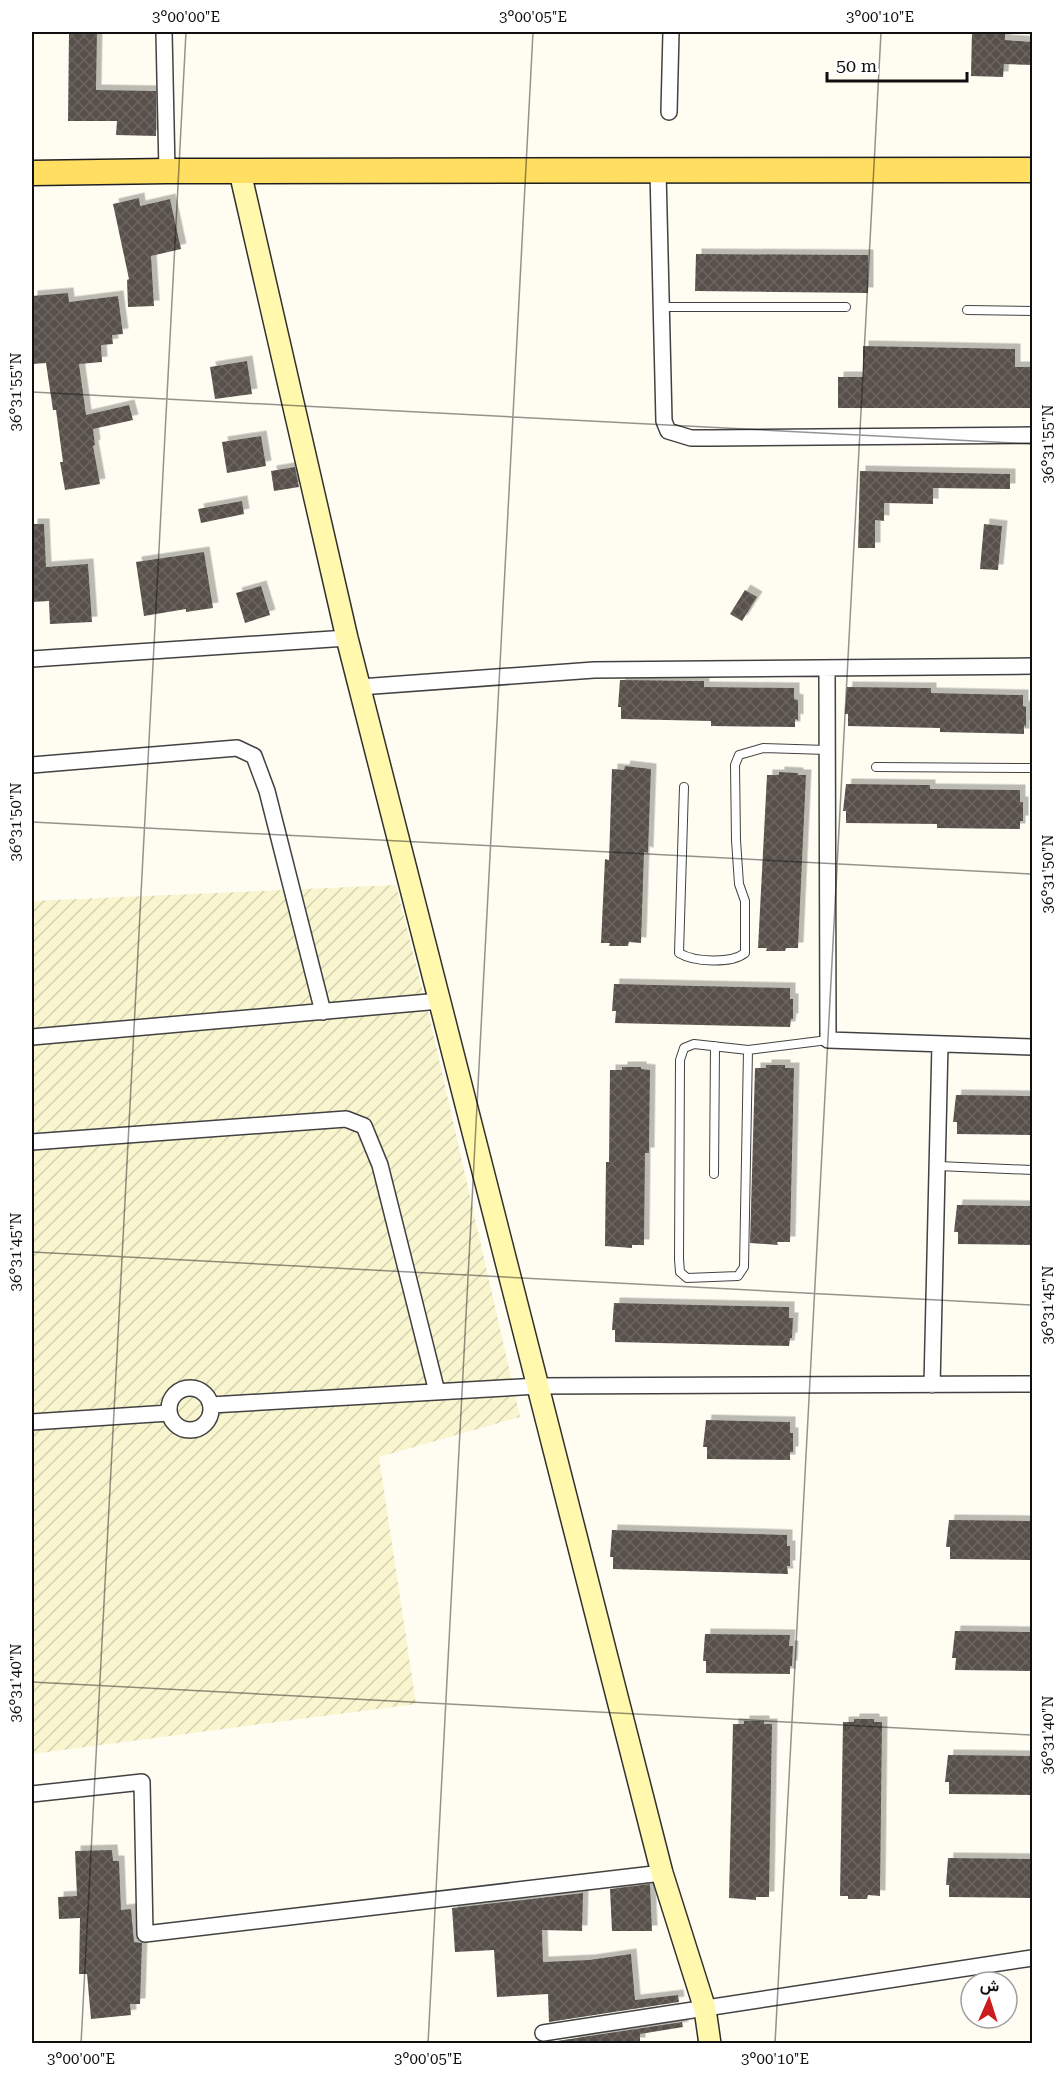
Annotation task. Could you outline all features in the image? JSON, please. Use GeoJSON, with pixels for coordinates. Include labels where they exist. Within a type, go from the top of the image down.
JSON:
{"type":"FeatureCollection","features":[{"type":"Feature","properties":{"kind":"main road"},"geometry":{"type":"LineString","coordinates":[[32,173],[1032,170]]}},
{"type":"Feature","properties":{"kind":"street"},"geometry":{"type":"LineString","coordinates":[[164,32],[167,171]]}},
{"type":"Feature","properties":{"kind":"street"},"geometry":{"type":"LineString","coordinates":[[669,112],[671,32]]}},
{"type":"Feature","properties":{"kind":"street"},"geometry":{"type":"LineString","coordinates":[[658,171],[664,421],[668,432],[691,438],[1032,435]]}},
{"type":"Feature","properties":{"kind":"street"},"geometry":{"type":"LineString","coordinates":[[240,172],[347,638],[662,1873],[705,2008],[710,2043]]}},
{"type":"Feature","properties":{"kind":"street"},"geometry":{"type":"LineString","coordinates":[[32,659],[347,638]]}},
{"type":"Feature","properties":{"kind":"street"},"geometry":{"type":"LineString","coordinates":[[360,687],[594,670],[1032,666]]}},
{"type":"Feature","properties":{"kind":"street"},"geometry":{"type":"LineString","coordinates":[[827,668],[828,1041],[1032,1047]]}},
{"type":"Feature","properties":{"kind":"street"},"geometry":{"type":"LineString","coordinates":[[32,765],[237,748],[254,756],[267,791],[322,1011]]}},
{"type":"Feature","properties":{"kind":"street"},"geometry":{"type":"LineString","coordinates":[[32,1037],[440,1001]]}},
{"type":"Feature","properties":{"kind":"street"},"geometry":{"type":"LineString","coordinates":[[932,1384],[940,1044]]}},
{"type":"Feature","properties":{"kind":"street"},"geometry":{"type":"LineString","coordinates":[[32,1142],[346,1119],[364,1126],[380,1165],[437,1392]]}},
{"type":"Feature","properties":{"kind":"street"},"geometry":{"type":"LineString","coordinates":[[211,1405],[538,1386],[1032,1384]]}},
{"type":"Feature","properties":{"kind":"street"},"geometry":{"type":"LineString","coordinates":[[186,1388],[197,1389],[206,1395],[211,1405],[210,1416],[204,1425],[194,1430],[183,1429],[174,1423],[169,1413],[170,1402],[176,1393],[186,1388]]}},
{"type":"Feature","properties":{"kind":"street"},"geometry":{"type":"LineString","coordinates":[[32,1422],[169,1413]]}},
{"type":"Feature","properties":{"kind":"street"},"geometry":{"type":"LineString","coordinates":[[32,1794],[142,1782],[145,1934],[662,1873]]}},
{"type":"Feature","properties":{"kind":"street"},"geometry":{"type":"LineString","coordinates":[[543,2033],[1032,1958]]}},
{"type":"Feature","properties":{"kind":"lane"},"geometry":{"type":"LineString","coordinates":[[662,307],[846,307]]}},
{"type":"Feature","properties":{"kind":"lane"},"geometry":{"type":"LineString","coordinates":[[968,310],[1032,311]]}},
{"type":"Feature","properties":{"kind":"lane"},"geometry":{"type":"LineString","coordinates":[[684,787],[679,953],[688,958],[703,960],[739,958],[745,953],[746,941],[744,901],[739,884],[736,840],[735,765],[739,755],[763,748],[827,750]]}},
{"type":"Feature","properties":{"kind":"lane"},"geometry":{"type":"LineString","coordinates":[[876,767],[1032,768]]}},
{"type":"Feature","properties":{"kind":"lane"},"geometry":{"type":"LineString","coordinates":[[747,1050],[744,1266],[738,1276],[687,1278],[680,1272],[679,1259],[680,1060],[684,1048],[694,1044],[747,1050],[828,1041]]}},
{"type":"Feature","properties":{"kind":"lane"},"geometry":{"type":"LineString","coordinates":[[714,1174],[715,1046]]}},
{"type":"Feature","properties":{"kind":"lane"},"geometry":{"type":"LineString","coordinates":[[938,1166],[1032,1170]]}},
{"type":"Feature","properties":{"kind":"shaded area"},"geometry":{"type":"Polygon","coordinates":[[[396,885],[430,1020],[520,1417],[379,1457],[416,1704],[32,1754],[32,901],[396,885]]]}},
{"type":"Feature","properties":{"kind":"building"},"geometry":{"type":"Polygon","coordinates":[[[69,32],[97,32],[96,90],[156,91],[156,136],[116,135],[117,121],[68,121],[69,32]]]}},
{"type":"Feature","properties":{"kind":"building"},"geometry":{"type":"Polygon","coordinates":[[[972,32],[1005,32],[1005,40],[1032,42],[1032,65],[1004,64],[1003,77],[971,76],[972,32]]]}},
{"type":"Feature","properties":{"kind":"building"},"geometry":{"type":"Polygon","coordinates":[[[139,198],[140,206],[170,199],[181,249],[151,256],[154,306],[128,307],[127,280],[129,279],[113,204],[139,198]]]}},
{"type":"Feature","properties":{"kind":"building"},"geometry":{"type":"Polygon","coordinates":[[[696,254],[868,255],[868,293],[695,291],[696,254]]]}},
{"type":"Feature","properties":{"kind":"building"},"geometry":{"type":"Polygon","coordinates":[[[68,293],[69,302],[118,296],[123,334],[112,335],[113,344],[101,345],[102,362],[79,364],[86,415],[129,405],[133,420],[93,429],[95,445],[93,446],[100,484],[65,490],[60,462],[63,462],[56,410],[53,410],[46,363],[32,364],[32,296],[68,293]]]}},
{"type":"Feature","properties":{"kind":"building"},"geometry":{"type":"Polygon","coordinates":[[[863,346],[1015,349],[1015,367],[1032,367],[1032,408],[838,408],[838,377],[863,377],[863,346]]]}},
{"type":"Feature","properties":{"kind":"building"},"geometry":{"type":"Polygon","coordinates":[[[247,361],[252,394],[215,399],[210,367],[247,361]]]}},
{"type":"Feature","properties":{"kind":"building"},"geometry":{"type":"Polygon","coordinates":[[[261,436],[266,466],[227,473],[222,442],[261,436]]]}},
{"type":"Feature","properties":{"kind":"building"},"geometry":{"type":"Polygon","coordinates":[[[295,467],[299,487],[274,491],[271,471],[295,467]]]}},
{"type":"Feature","properties":{"kind":"building"},"geometry":{"type":"Polygon","coordinates":[[[860,471],[1010,474],[1010,489],[933,488],[933,504],[884,503],[884,521],[875,520],[875,548],[858,548],[860,471]]]}},
{"type":"Feature","properties":{"kind":"building"},"geometry":{"type":"Polygon","coordinates":[[[242,501],[244,514],[201,523],[198,509],[242,501]]]}},
{"type":"Feature","properties":{"kind":"building"},"geometry":{"type":"Polygon","coordinates":[[[32,524],[44,524],[46,567],[88,564],[92,622],[50,624],[49,601],[32,602],[32,524]]]}},
{"type":"Feature","properties":{"kind":"building"},"geometry":{"type":"Polygon","coordinates":[[[984,524],[1002,526],[998,570],[980,569],[984,524]]]}},
{"type":"Feature","properties":{"kind":"building"},"geometry":{"type":"Polygon","coordinates":[[[204,552],[213,608],[186,612],[186,609],[144,616],[136,562],[204,552]]]}},
{"type":"Feature","properties":{"kind":"building"},"geometry":{"type":"Polygon","coordinates":[[[261,586],[270,615],[245,623],[236,593],[261,586]]]}},
{"type":"Feature","properties":{"kind":"building"},"geometry":{"type":"Polygon","coordinates":[[[745,590],[757,597],[742,621],[730,614],[745,590]]]}},
{"type":"Feature","properties":{"kind":"building"},"geometry":{"type":"Polygon","coordinates":[[[620,680],[704,681],[704,687],[794,688],[794,699],[798,700],[798,720],[795,719],[795,727],[711,726],[711,721],[621,719],[621,707],[618,707],[620,680]]]}},
{"type":"Feature","properties":{"kind":"building"},"geometry":{"type":"Polygon","coordinates":[[[847,687],[931,688],[931,693],[1023,695],[1023,706],[1026,707],[1026,727],[1024,725],[1024,734],[940,732],[940,728],[848,726],[848,714],[845,714],[847,687]]]}},
{"type":"Feature","properties":{"kind":"building"},"geometry":{"type":"Polygon","coordinates":[[[625,766],[651,769],[648,853],[644,852],[641,943],[629,942],[628,946],[609,946],[610,943],[601,943],[605,859],[609,860],[612,769],[624,770],[625,766]]]}},
{"type":"Feature","properties":{"kind":"building"},"geometry":{"type":"Polygon","coordinates":[[[779,772],[806,775],[798,948],[766,951],[767,948],[758,948],[767,775],[779,775],[779,772]]]}},
{"type":"Feature","properties":{"kind":"building"},"geometry":{"type":"Polygon","coordinates":[[[846,784],[930,785],[930,789],[1020,790],[1020,802],[1023,802],[1023,821],[1020,821],[1020,829],[937,828],[937,824],[846,823],[846,811],[843,811],[846,784]]]}},
{"type":"Feature","properties":{"kind":"building"},"geometry":{"type":"Polygon","coordinates":[[[614,984],[790,988],[790,999],[793,999],[793,1019],[791,1019],[790,1027],[615,1023],[616,1011],[612,1011],[614,984]]]}},
{"type":"Feature","properties":{"kind":"building"},"geometry":{"type":"Polygon","coordinates":[[[766,1065],[785,1065],[785,1068],[794,1068],[790,1242],[777,1242],[778,1245],[750,1243],[755,1068],[766,1068],[766,1065]]]}},
{"type":"Feature","properties":{"kind":"building"},"geometry":{"type":"Polygon","coordinates":[[[622,1067],[641,1067],[641,1069],[650,1070],[649,1153],[645,1153],[644,1245],[632,1245],[632,1248],[605,1246],[610,1070],[622,1070],[622,1067]]]}},
{"type":"Feature","properties":{"kind":"building"},"geometry":{"type":"Polygon","coordinates":[[[956,1095],[1032,1096],[1032,1135],[957,1134],[957,1122],[953,1122],[956,1095]]]}},
{"type":"Feature","properties":{"kind":"building"},"geometry":{"type":"Polygon","coordinates":[[[957,1205],[1032,1206],[1032,1245],[958,1244],[958,1232],[954,1232],[957,1205]]]}},
{"type":"Feature","properties":{"kind":"building"},"geometry":{"type":"Polygon","coordinates":[[[614,1303],[789,1307],[789,1318],[793,1318],[792,1338],[790,1338],[789,1346],[615,1342],[615,1330],[612,1330],[614,1303]]]}},
{"type":"Feature","properties":{"kind":"building"},"geometry":{"type":"Polygon","coordinates":[[[706,1420],[790,1422],[790,1433],[793,1433],[793,1452],[790,1452],[790,1460],[707,1459],[707,1447],[703,1447],[706,1420]]]}},
{"type":"Feature","properties":{"kind":"building"},"geometry":{"type":"Polygon","coordinates":[[[949,1520],[1032,1521],[1032,1560],[950,1559],[950,1547],[946,1547],[949,1520]]]}},
{"type":"Feature","properties":{"kind":"building"},"geometry":{"type":"Polygon","coordinates":[[[612,1530],[787,1535],[787,1546],[790,1546],[790,1566],[787,1566],[788,1574],[613,1569],[613,1557],[610,1557],[612,1530]]]}},
{"type":"Feature","properties":{"kind":"building"},"geometry":{"type":"Polygon","coordinates":[[[955,1631],[1032,1632],[1032,1671],[955,1670],[956,1658],[952,1658],[955,1631]]]}},
{"type":"Feature","properties":{"kind":"building"},"geometry":{"type":"Polygon","coordinates":[[[705,1634],[790,1635],[789,1646],[793,1646],[790,1674],[706,1673],[706,1661],[703,1661],[705,1634]]]}},
{"type":"Feature","properties":{"kind":"building"},"geometry":{"type":"Polygon","coordinates":[[[854,1719],[874,1719],[874,1722],[882,1722],[880,1896],[868,1895],[867,1899],[848,1899],[848,1896],[840,1896],[843,1722],[854,1722],[854,1719]]]}},
{"type":"Feature","properties":{"kind":"building"},"geometry":{"type":"Polygon","coordinates":[[[744,1721],[764,1721],[764,1724],[772,1724],[769,1897],[756,1897],[756,1900],[729,1898],[733,1724],[744,1724],[744,1721]]]}},
{"type":"Feature","properties":{"kind":"building"},"geometry":{"type":"Polygon","coordinates":[[[948,1755],[1032,1756],[1032,1795],[949,1794],[949,1782],[945,1782],[948,1755]]]}},
{"type":"Feature","properties":{"kind":"building"},"geometry":{"type":"Polygon","coordinates":[[[112,1850],[113,1861],[119,1861],[121,1910],[131,1909],[134,1942],[142,1943],[140,2004],[130,2004],[131,2015],[91,2019],[87,1974],[79,1974],[80,1918],[59,1919],[58,1897],[77,1896],[75,1851],[112,1850]]]}},
{"type":"Feature","properties":{"kind":"building"},"geometry":{"type":"Polygon","coordinates":[[[948,1858],[1032,1859],[1032,1898],[949,1897],[949,1885],[946,1885],[948,1858]]]}},
{"type":"Feature","properties":{"kind":"building"},"geometry":{"type":"Polygon","coordinates":[[[650,1884],[652,1931],[612,1931],[610,1889],[650,1884]]]}},
{"type":"Feature","properties":{"kind":"building"},"geometry":{"type":"Polygon","coordinates":[[[583,1893],[582,1931],[542,1930],[543,1962],[589,1960],[631,1954],[635,2000],[678,1995],[679,2002],[549,2022],[548,1994],[497,1997],[494,1950],[455,1952],[452,1908],[583,1893]]]}},
{"type":"Feature","properties":{"kind":"building"},"geometry":{"type":"Polygon","coordinates":[[[682,2022],[683,2027],[640,2034],[640,2043],[550,2043],[550,2042],[682,2022]]]}}]}
